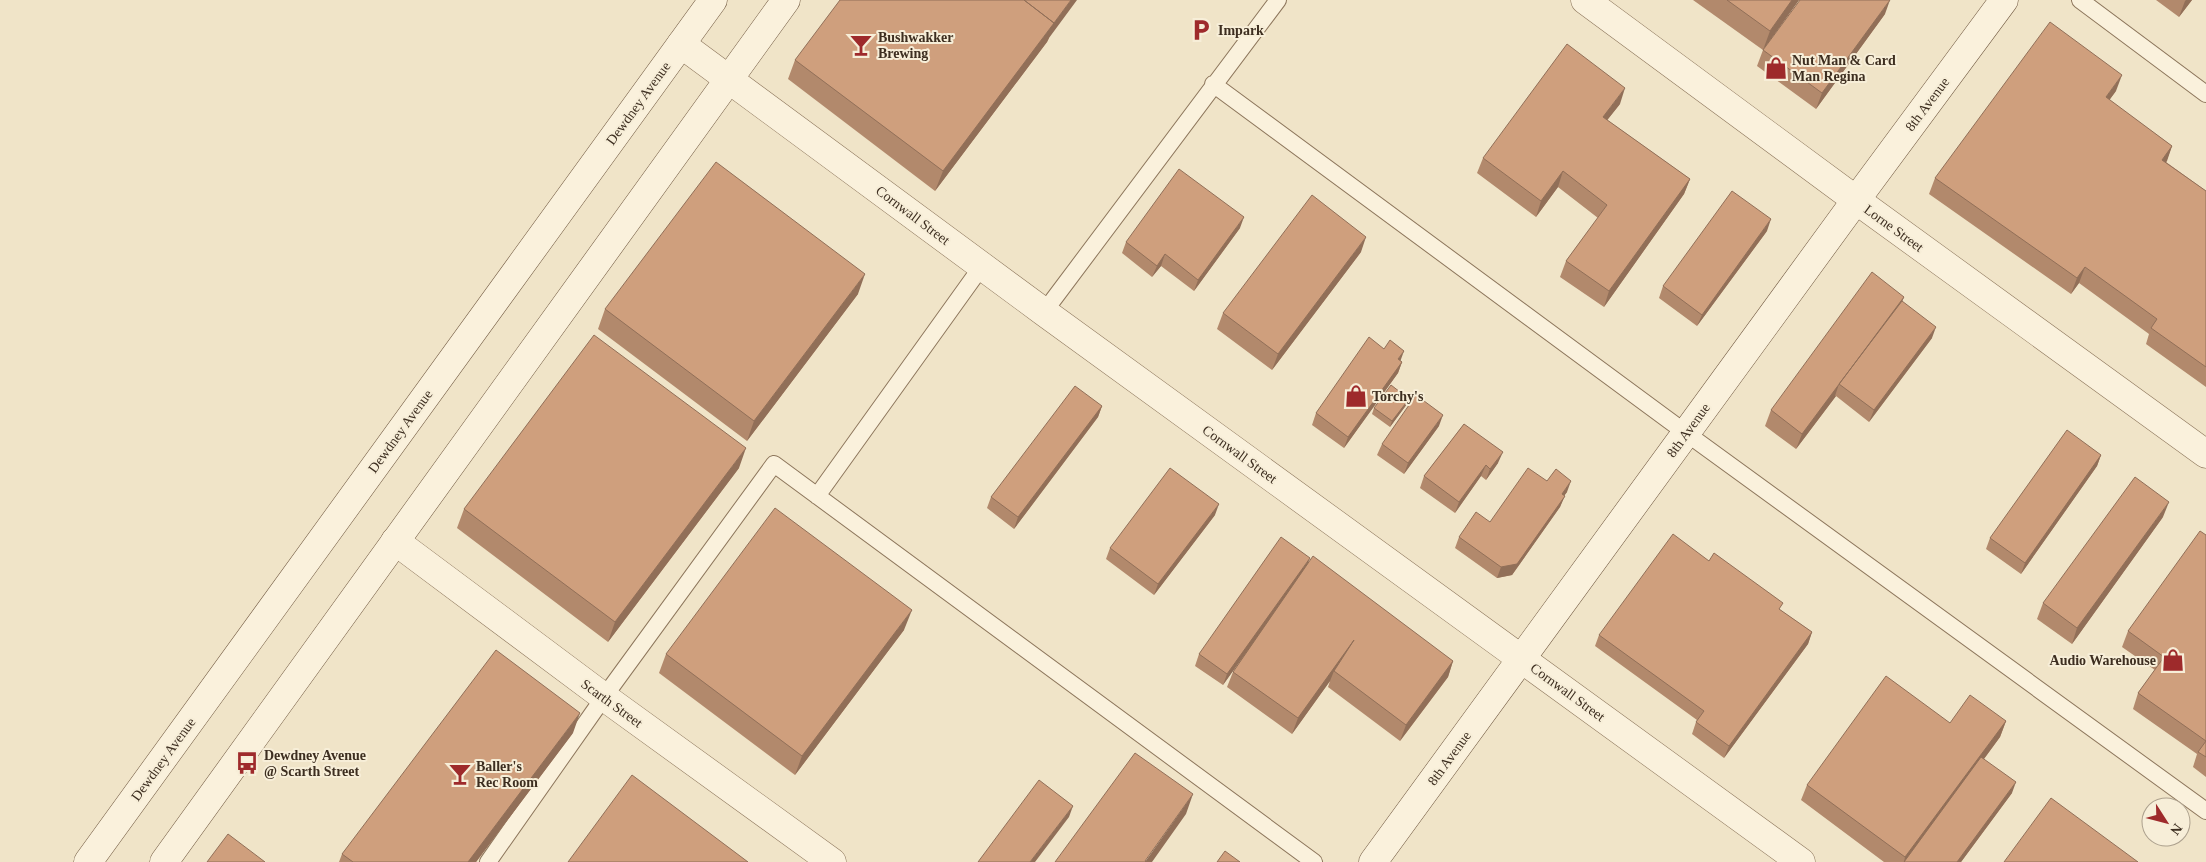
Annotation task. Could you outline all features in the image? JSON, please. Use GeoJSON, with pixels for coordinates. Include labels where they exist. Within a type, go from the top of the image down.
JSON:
{"type":"FeatureCollection","features":[{"type":"Feature","properties":{"kind":"street","name":"Dewdney Avenue"},"geometry":{"type":"LineString","coordinates":[[88,862],[714,0]]}},
{"type":"Feature","properties":{"kind":"street"},"geometry":{"type":"LineString","coordinates":[[164,862],[786,0]]}},
{"type":"Feature","properties":{"kind":"street","name":"Lorne Street"},"geometry":{"type":"LineString","coordinates":[[1585,0],[1856,200],[2206,454]]}},
{"type":"Feature","properties":{"kind":"street","name":"8th Avenue"},"geometry":{"type":"LineString","coordinates":[[1373,862],[2004,0]]}},
{"type":"Feature","properties":{"kind":"street","name":"Cornwall Street"},"geometry":{"type":"LineString","coordinates":[[682,44],[1044,312],[1800,862]]}},
{"type":"Feature","properties":{"kind":"street","name":"Scarth Street"},"geometry":{"type":"LineString","coordinates":[[395,541],[604,697],[832,862]]}},
{"type":"Feature","properties":{"kind":"lane"},"geometry":{"type":"LineString","coordinates":[[1044,312],[1278,0]]}},
{"type":"Feature","properties":{"kind":"lane"},"geometry":{"type":"LineString","coordinates":[[2080,0],[2206,94]]}},
{"type":"Feature","properties":{"kind":"lane"},"geometry":{"type":"LineString","coordinates":[[1214,84],[1686,433],[2206,811]]}},
{"type":"Feature","properties":{"kind":"lane"},"geometry":{"type":"LineString","coordinates":[[816,496],[982,266]]}},
{"type":"Feature","properties":{"kind":"lane"},"geometry":{"type":"LineString","coordinates":[[488,862],[604,697],[774,464],[1314,862]]}},
{"type":"Feature","properties":{"kind":"building"},"geometry":{"type":"Polygon","coordinates":[[[840,0],[1024,0],[1054,23],[943,171],[795,60],[840,0]]]}},
{"type":"Feature","properties":{"kind":"building"},"geometry":{"type":"Polygon","coordinates":[[[1024,0],[1071,0],[1054,23],[1024,0]]]}},
{"type":"Feature","properties":{"kind":"building"},"geometry":{"type":"Polygon","coordinates":[[[1727,0],[1792,0],[1770,31],[1727,0]]]}},
{"type":"Feature","properties":{"kind":"building"},"geometry":{"type":"Polygon","coordinates":[[[1800,0],[1890,0],[1822,93],[1763,50],[1800,0]]]}},
{"type":"Feature","properties":{"kind":"building"},"geometry":{"type":"Polygon","coordinates":[[[2050,22],[2122,75],[2106,97],[2172,146],[2162,160],[2206,191],[2206,367],[2151,328],[2157,319],[2085,267],[2077,278],[1935,178],[2050,22]]]}},
{"type":"Feature","properties":{"kind":"building"},"geometry":{"type":"Polygon","coordinates":[[[1567,44],[1625,88],[1603,117],[1690,179],[1609,291],[1566,261],[1607,205],[1563,171],[1541,201],[1483,158],[1567,44]]]}},
{"type":"Feature","properties":{"kind":"building"},"geometry":{"type":"Polygon","coordinates":[[[716,162],[865,274],[754,421],[605,309],[716,162]]]}},
{"type":"Feature","properties":{"kind":"building"},"geometry":{"type":"Polygon","coordinates":[[[1179,169],[1244,217],[1198,280],[1165,254],[1157,266],[1126,242],[1179,169]]]}},
{"type":"Feature","properties":{"kind":"building"},"geometry":{"type":"Polygon","coordinates":[[[1732,191],[1771,219],[1702,315],[1663,286],[1732,191]]]}},
{"type":"Feature","properties":{"kind":"building"},"geometry":{"type":"Polygon","coordinates":[[[1312,195],[1366,237],[1278,354],[1223,313],[1312,195]]]}},
{"type":"Feature","properties":{"kind":"building"},"geometry":{"type":"Polygon","coordinates":[[[1872,272],[1904,297],[1802,434],[1771,410],[1872,272]]]}},
{"type":"Feature","properties":{"kind":"building"},"geometry":{"type":"Polygon","coordinates":[[[1902,301],[1936,327],[1874,410],[1839,384],[1902,301]]]}},
{"type":"Feature","properties":{"kind":"building"},"geometry":{"type":"Polygon","coordinates":[[[594,335],[746,448],[615,622],[464,509],[594,335]]]}},
{"type":"Feature","properties":{"kind":"building"},"geometry":{"type":"Polygon","coordinates":[[[1369,337],[1384,349],[1390,340],[1404,351],[1398,359],[1402,362],[1348,437],[1316,413],[1369,337]]]}},
{"type":"Feature","properties":{"kind":"building"},"geometry":{"type":"Polygon","coordinates":[[[1391,385],[1409,399],[1392,421],[1374,408],[1391,385]]]}},
{"type":"Feature","properties":{"kind":"building"},"geometry":{"type":"Polygon","coordinates":[[[1075,386],[1102,406],[1018,517],[991,497],[1075,386]]]}},
{"type":"Feature","properties":{"kind":"building"},"geometry":{"type":"Polygon","coordinates":[[[1416,395],[1443,415],[1408,463],[1382,444],[1416,395]]]}},
{"type":"Feature","properties":{"kind":"building"},"geometry":{"type":"Polygon","coordinates":[[[1464,424],[1503,452],[1490,469],[1486,465],[1459,502],[1424,476],[1464,424]]]}},
{"type":"Feature","properties":{"kind":"building"},"geometry":{"type":"Polygon","coordinates":[[[2067,430],[2101,455],[2025,563],[1990,538],[2067,430]]]}},
{"type":"Feature","properties":{"kind":"building"},"geometry":{"type":"Polygon","coordinates":[[[1170,468],[1219,504],[1158,584],[1110,548],[1170,468]]]}},
{"type":"Feature","properties":{"kind":"building"},"geometry":{"type":"Polygon","coordinates":[[[1528,468],[1547,481],[1556,469],[1571,481],[1562,494],[1565,496],[1517,564],[1501,567],[1459,537],[1476,512],[1490,522],[1528,468]]]}},
{"type":"Feature","properties":{"kind":"building"},"geometry":{"type":"Polygon","coordinates":[[[2135,477],[2169,502],[2077,628],[2043,603],[2135,477]]]}},
{"type":"Feature","properties":{"kind":"building"},"geometry":{"type":"Polygon","coordinates":[[[775,508],[912,610],[802,756],[666,654],[775,508]]]}},
{"type":"Feature","properties":{"kind":"building","name":"Audio Warehouse"},"geometry":{"type":"Polygon","coordinates":[[[2200,531],[2206,535],[2206,741],[2138,693],[2164,657],[2128,631],[2200,531]]]}},
{"type":"Feature","properties":{"kind":"building"},"geometry":{"type":"Polygon","coordinates":[[[1673,534],[1709,561],[1714,553],[1783,603],[1779,609],[1812,632],[1729,746],[1696,722],[1704,711],[1599,635],[1673,534]]]}},
{"type":"Feature","properties":{"kind":"building"},"geometry":{"type":"Polygon","coordinates":[[[1281,537],[1310,558],[1227,674],[1199,654],[1281,537]]]}},
{"type":"Feature","properties":{"kind":"building"},"geometry":{"type":"Polygon","coordinates":[[[1313,556],[1453,661],[1406,725],[1334,671],[1354,640],[1298,718],[1233,672],[1313,556]]]}},
{"type":"Feature","properties":{"kind":"building"},"geometry":{"type":"Polygon","coordinates":[[[496,650],[580,713],[468,862],[353,862],[342,854],[496,650]]]}},
{"type":"Feature","properties":{"kind":"building"},"geometry":{"type":"Polygon","coordinates":[[[1886,676],[1950,723],[1970,695],[2006,721],[1905,857],[1807,785],[1886,676]]]}},
{"type":"Feature","properties":{"kind":"building"},"geometry":{"type":"Polygon","coordinates":[[[2206,741],[2206,757],[2198,752],[2206,741]]]}},
{"type":"Feature","properties":{"kind":"building"},"geometry":{"type":"Polygon","coordinates":[[[1135,753],[1193,794],[1146,862],[1055,862],[1135,753]]]}},
{"type":"Feature","properties":{"kind":"building"},"geometry":{"type":"Polygon","coordinates":[[[1981,757],[2016,782],[1957,862],[1904,862],[1981,757]]]}},
{"type":"Feature","properties":{"kind":"building"},"geometry":{"type":"Polygon","coordinates":[[[632,775],[748,862],[568,862],[632,775]]]}},
{"type":"Feature","properties":{"kind":"building"},"geometry":{"type":"Polygon","coordinates":[[[1039,780],[1073,806],[1030,862],[978,862],[1039,780]]]}},
{"type":"Feature","properties":{"kind":"building"},"geometry":{"type":"Polygon","coordinates":[[[2051,798],[2138,862],[2004,862],[2051,798]]]}},
{"type":"Feature","properties":{"kind":"building"},"geometry":{"type":"Polygon","coordinates":[[[228,834],[265,862],[207,862],[228,834]]]}},
{"type":"Feature","properties":{"kind":"building"},"geometry":{"type":"Polygon","coordinates":[[[1225,851],[1240,862],[1217,862],[1225,851]]]}},
{"type":"Feature","properties":{"kind":"place","name":"Impark"},"geometry":{"type":"Point","coordinates":[1201,30]}},
{"type":"Feature","properties":{"kind":"place","name":"Bushwakker Brewing"},"geometry":{"type":"Point","coordinates":[861,45]}},
{"type":"Feature","properties":{"kind":"place","name":"Nut Man & Card Man Regina"},"geometry":{"type":"Point","coordinates":[1776,68]}},
{"type":"Feature","properties":{"kind":"place","name":"Torchy's"},"geometry":{"type":"Point","coordinates":[1356,396]}},
{"type":"Feature","properties":{"kind":"place","name":"Audio Warehouse"},"geometry":{"type":"Point","coordinates":[2173,660]}},
{"type":"Feature","properties":{"kind":"place","name":"Dewdney Avenue @ Scarth Street"},"geometry":{"type":"Point","coordinates":[247,763]}},
{"type":"Feature","properties":{"kind":"place","name":"Baller's Rec Room"},"geometry":{"type":"Point","coordinates":[460,774]}}]}
